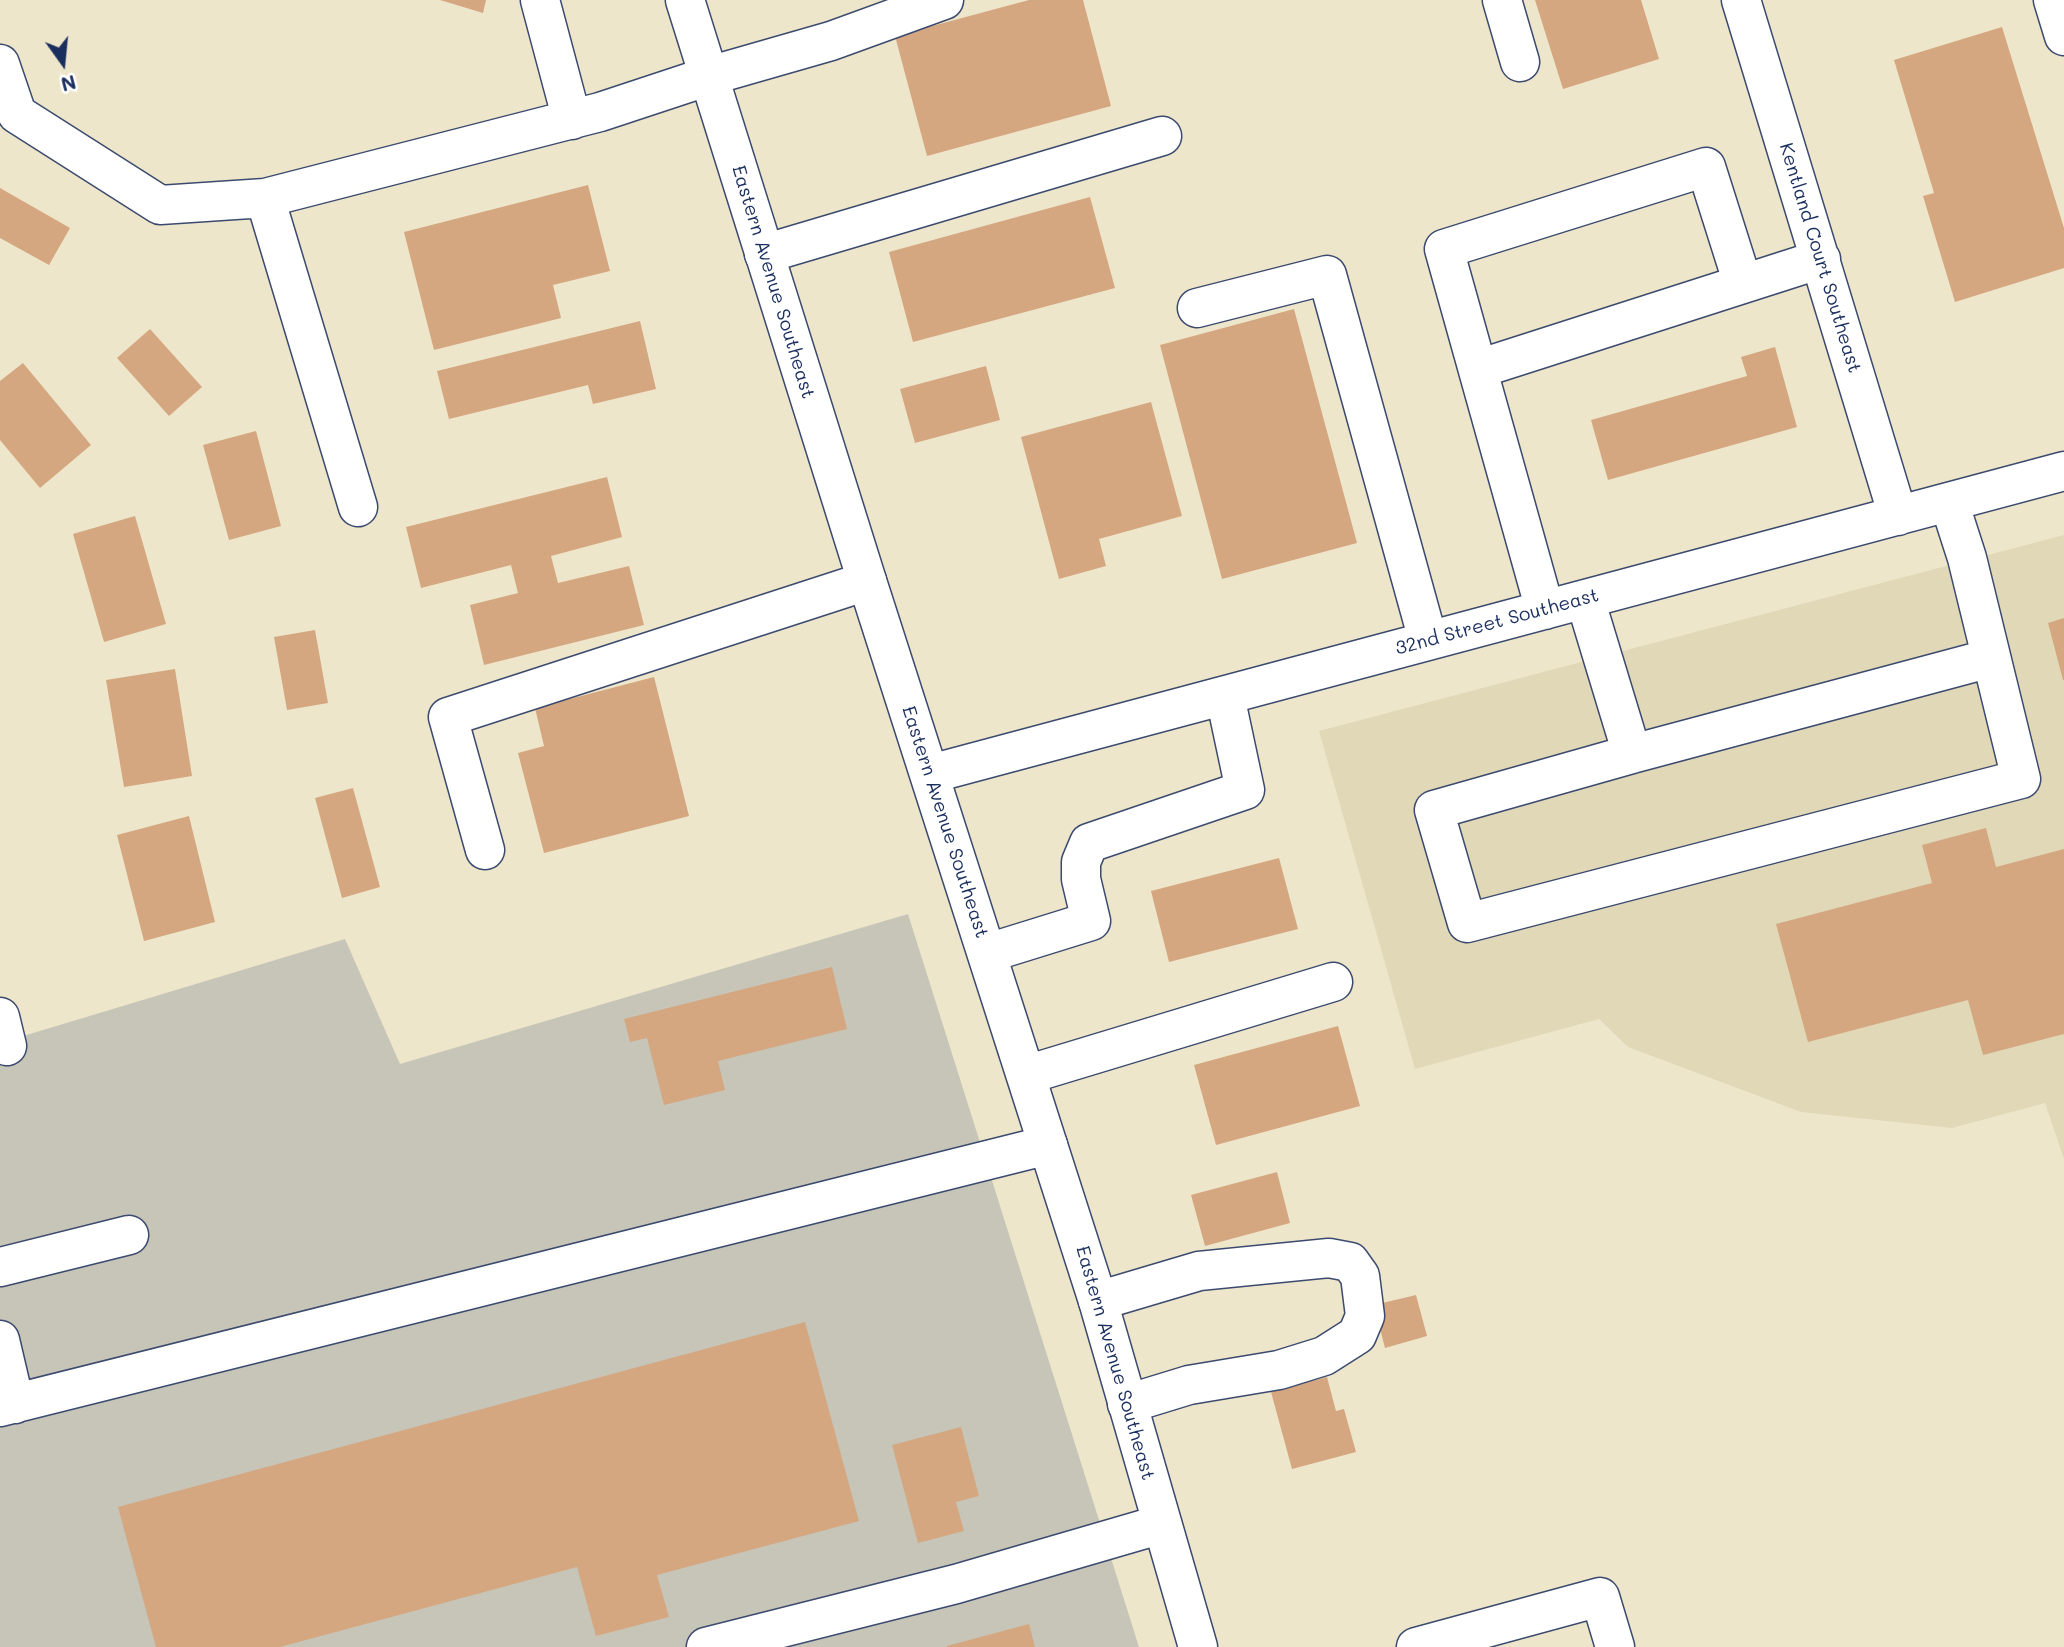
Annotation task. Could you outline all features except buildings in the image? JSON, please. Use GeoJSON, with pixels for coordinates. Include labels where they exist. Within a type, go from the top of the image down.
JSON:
{"type":"FeatureCollection","features":[{"type":"Feature","properties":{"kind":"street"},"geometry":{"type":"LineString","coordinates":[[540,0],[572,120]]}},
{"type":"Feature","properties":{"kind":"street","name":"Eastern Avenue Southeast"},"geometry":{"type":"LineString","coordinates":[[685,0],[867,581],[1098,1301],[1198,1647]]}},
{"type":"Feature","properties":{"kind":"street"},"geometry":{"type":"LineString","coordinates":[[0,64],[17,114],[160,205],[265,198],[572,120],[709,76],[831,41],[944,0]]}},
{"type":"Feature","properties":{"kind":"street"},"geometry":{"type":"LineString","coordinates":[[1502,0],[1520,62]]}},
{"type":"Feature","properties":{"kind":"street","name":"Kentland Court Southeast"},"geometry":{"type":"LineString","coordinates":[[1741,0],[1898,516]]}},
{"type":"Feature","properties":{"kind":"street"},"geometry":{"type":"LineString","coordinates":[[2053,0],[2064,36]]}},
{"type":"Feature","properties":{"kind":"street"},"geometry":{"type":"LineString","coordinates":[[764,254],[1162,135]]}},
{"type":"Feature","properties":{"kind":"street"},"geometry":{"type":"LineString","coordinates":[[1545,610],[1444,248],[1706,167],[1744,284]]}},
{"type":"Feature","properties":{"kind":"street"},"geometry":{"type":"LineString","coordinates":[[265,198],[358,506]]}},
{"type":"Feature","properties":{"kind":"street"},"geometry":{"type":"LineString","coordinates":[[1478,369],[1821,259]]}},
{"type":"Feature","properties":{"kind":"street"},"geometry":{"type":"LineString","coordinates":[[1197,307],[1328,275],[1428,640]]}},
{"type":"Feature","properties":{"kind":"street","name":"32nd Street Southeast"},"geometry":{"type":"LineString","coordinates":[[930,775],[2064,471]]}},
{"type":"Feature","properties":{"kind":"street"},"geometry":{"type":"LineString","coordinates":[[1949,502],[1967,558],[2021,779],[1467,923],[1434,810],[1991,658]]}},
{"type":"Feature","properties":{"kind":"street"},"geometry":{"type":"LineString","coordinates":[[485,850],[448,718],[867,581]]}},
{"type":"Feature","properties":{"kind":"street"},"geometry":{"type":"LineString","coordinates":[[1585,599],[1632,754]]}},
{"type":"Feature","properties":{"kind":"street"},"geometry":{"type":"LineString","coordinates":[[988,953],[1091,921],[1081,879],[1081,862],[1089,843],[1245,790],[1224,696]]}},
{"type":"Feature","properties":{"kind":"street"},"geometry":{"type":"LineString","coordinates":[[1026,1076],[1333,982]]}},
{"type":"Feature","properties":{"kind":"street"},"geometry":{"type":"LineString","coordinates":[[0,1340],[7,1406],[1048,1145]]}},
{"type":"Feature","properties":{"kind":"street"},"geometry":{"type":"LineString","coordinates":[[0,1267],[129,1236]]}},
{"type":"Feature","properties":{"kind":"street"},"geometry":{"type":"LineString","coordinates":[[1098,1301],[1199,1270],[1329,1258],[1350,1262],[1360,1276],[1365,1316],[1357,1335],[1324,1356],[1279,1370],[1189,1385],[1127,1404]]}},
{"type":"Feature","properties":{"kind":"street"},"geometry":{"type":"LineString","coordinates":[[706,1647],[956,1584],[1162,1524]]}},
{"type":"Feature","properties":{"kind":"street"},"geometry":{"type":"LineString","coordinates":[[1416,1647],[1600,1597],[1615,1647]]}},
{"type":"Feature","properties":{"kind":"shaded area"},"geometry":{"type":"Polygon","coordinates":[[[2064,535],[2064,1159],[2045,1103],[1952,1128],[1801,1112],[1628,1047],[1599,1019],[1415,1069],[1319,731],[2064,535]]]}},
{"type":"Feature","properties":{"kind":"shaded area"},"geometry":{"type":"Polygon","coordinates":[[[908,914],[1139,1647],[0,1647],[0,1043],[345,939],[400,1064],[908,914]]]}}]}
